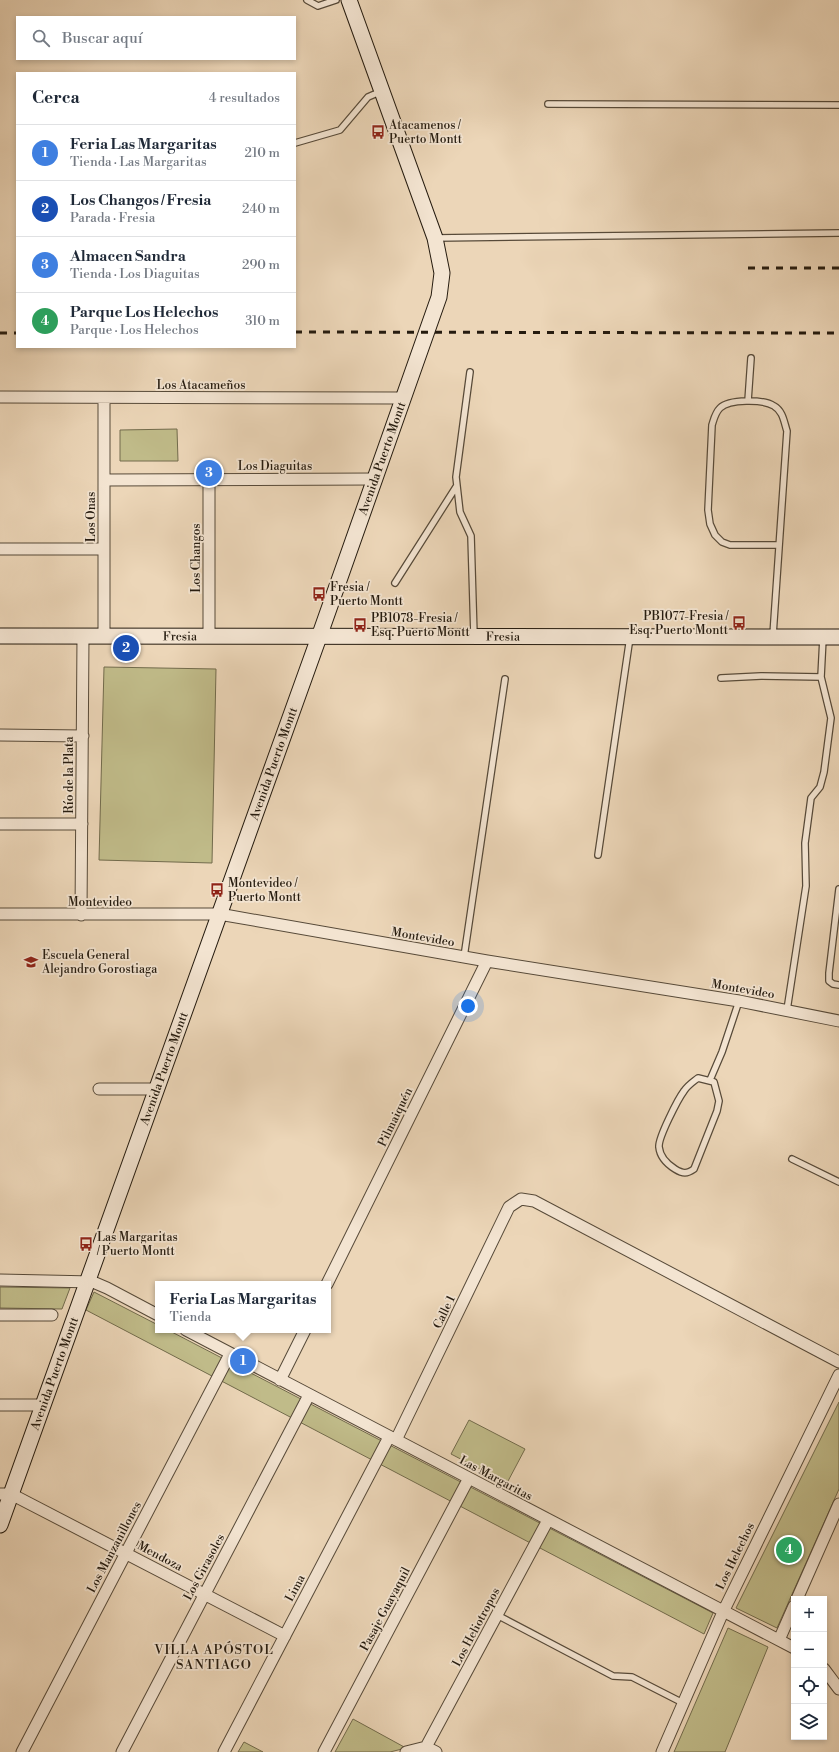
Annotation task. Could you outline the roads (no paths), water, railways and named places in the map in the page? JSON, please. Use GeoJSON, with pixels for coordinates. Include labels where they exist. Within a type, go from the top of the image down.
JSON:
{"type":"FeatureCollection","features":[{"type":"Feature","properties":{"kind":"street","name":"Avenida Puerto Montt"},"geometry":{"type":"LineString","coordinates":[[0,1524],[6,1494],[43,1405],[88,1282],[319,637],[402,398],[428,332],[439,297],[442,273],[435,238],[349,0]]}},
{"type":"Feature","properties":{"kind":"street","name":"Los Atacameños"},"geometry":{"type":"LineString","coordinates":[[0,398],[402,398]]}},
{"type":"Feature","properties":{"kind":"street","name":"Los Onas"},"geometry":{"type":"LineString","coordinates":[[104,398],[104,636]]}},
{"type":"Feature","properties":{"kind":"street","name":"Los Diaguitas"},"geometry":{"type":"LineString","coordinates":[[104,480],[374,478]]}},
{"type":"Feature","properties":{"kind":"street","name":"Los Changos"},"geometry":{"type":"LineString","coordinates":[[209,480],[209,637]]}},
{"type":"Feature","properties":{"kind":"street"},"geometry":{"type":"LineString","coordinates":[[0,549],[104,549]]}},
{"type":"Feature","properties":{"kind":"street","name":"Fresia"},"geometry":{"type":"LineString","coordinates":[[0,636],[839,636]]}},
{"type":"Feature","properties":{"kind":"street","name":"Río de la Plata"},"geometry":{"type":"LineString","coordinates":[[81,915],[83,636]]}},
{"type":"Feature","properties":{"kind":"street"},"geometry":{"type":"LineString","coordinates":[[0,735],[83,736]]}},
{"type":"Feature","properties":{"kind":"street"},"geometry":{"type":"LineString","coordinates":[[0,824],[82,824]]}},
{"type":"Feature","properties":{"kind":"street","name":"Montevideo"},"geometry":{"type":"LineString","coordinates":[[0,914],[219,914],[487,961],[738,1001],[839,1021]]}},
{"type":"Feature","properties":{"kind":"street","name":"Pilmaiquén"},"geometry":{"type":"LineString","coordinates":[[328,1281],[487,961]]}},
{"type":"Feature","properties":{"kind":"street"},"geometry":{"type":"LineString","coordinates":[[99,1089],[157,1089]]}},
{"type":"Feature","properties":{"kind":"street","name":"Calle 1"},"geometry":{"type":"LineString","coordinates":[[393,1438],[509,1207],[520,1199],[534,1201],[839,1362]]}},
{"type":"Feature","properties":{"kind":"street"},"geometry":{"type":"LineString","coordinates":[[0,1280],[88,1282],[102,1285],[155,1313]]}},
{"type":"Feature","properties":{"kind":"street"},"geometry":{"type":"LineString","coordinates":[[0,1315],[52,1315]]}},
{"type":"Feature","properties":{"kind":"street","name":"Las Margaritas"},"geometry":{"type":"LineString","coordinates":[[192,1333],[791,1646]]}},
{"type":"Feature","properties":{"kind":"street"},"geometry":{"type":"LineString","coordinates":[[280,1380],[304,1333]]}},
{"type":"Feature","properties":{"kind":"street","name":"Los Manzanillones"},"geometry":{"type":"LineString","coordinates":[[22,1752],[230,1354]]}},
{"type":"Feature","properties":{"kind":"street","name":"Los Helechos"},"geometry":{"type":"LineString","coordinates":[[662,1752],[723,1612],[839,1375]]}},
{"type":"Feature","properties":{"kind":"street","name":"Los Girasoles"},"geometry":{"type":"LineString","coordinates":[[122,1752],[309,1395]]}},
{"type":"Feature","properties":{"kind":"street"},"geometry":{"type":"LineString","coordinates":[[0,1405],[43,1405]]}},
{"type":"Feature","properties":{"kind":"street","name":"Lima"},"geometry":{"type":"LineString","coordinates":[[224,1752],[285,1636],[393,1438]]}},
{"type":"Feature","properties":{"kind":"street","name":"Pasaje Guayaquil"},"geometry":{"type":"LineString","coordinates":[[324,1752],[469,1478]]}},
{"type":"Feature","properties":{"kind":"street","name":"Mendoza"},"geometry":{"type":"LineString","coordinates":[[6,1494],[126,1553],[285,1636]]}},
{"type":"Feature","properties":{"kind":"street"},"geometry":{"type":"LineString","coordinates":[[798,1596],[839,1504]]}},
{"type":"Feature","properties":{"kind":"street","name":"Los Heliotropos"},"geometry":{"type":"LineString","coordinates":[[431,1749],[497,1615],[548,1520]]}},
{"type":"Feature","properties":{"kind":"street"},"geometry":{"type":"LineString","coordinates":[[779,1640],[791,1613]]}},
{"type":"Feature","properties":{"kind":"street"},"geometry":{"type":"LineString","coordinates":[[827,1673],[839,1689]]}},
{"type":"Feature","properties":{"kind":"street"},"geometry":{"type":"LineString","coordinates":[[406,1752],[431,1749]]}},
{"type":"Feature","properties":{"kind":"lane"},"geometry":{"type":"LineString","coordinates":[[307,0],[318,6],[336,0]]}},
{"type":"Feature","properties":{"kind":"lane"},"geometry":{"type":"LineString","coordinates":[[296,143],[340,130],[368,97],[382,91]]}},
{"type":"Feature","properties":{"kind":"lane"},"geometry":{"type":"LineString","coordinates":[[548,104],[839,105]]}},
{"type":"Feature","properties":{"kind":"lane"},"geometry":{"type":"LineString","coordinates":[[435,238],[839,233]]}},
{"type":"Feature","properties":{"kind":"lane"},"geometry":{"type":"LineString","coordinates":[[748,401],[751,358]]}},
{"type":"Feature","properties":{"kind":"lane"},"geometry":{"type":"LineString","coordinates":[[470,372],[456,477],[456,487],[460,512],[471,536],[474,636]]}},
{"type":"Feature","properties":{"kind":"lane"},"geometry":{"type":"LineString","coordinates":[[773,636],[778,545],[787,431],[783,415],[775,406],[748,401],[729,403],[720,408],[715,414],[712,425],[708,510],[710,524],[715,536],[722,542],[730,545],[778,545]]}},
{"type":"Feature","properties":{"kind":"lane"},"geometry":{"type":"LineString","coordinates":[[395,583],[456,487]]}},
{"type":"Feature","properties":{"kind":"lane"},"geometry":{"type":"LineString","coordinates":[[598,855],[630,636]]}},
{"type":"Feature","properties":{"kind":"lane"},"geometry":{"type":"LineString","coordinates":[[787,1010],[806,886],[805,843],[811,798],[820,787],[824,772],[831,718],[821,677],[823,637]]}},
{"type":"Feature","properties":{"kind":"lane"},"geometry":{"type":"LineString","coordinates":[[720,678],[761,676],[821,677]]}},
{"type":"Feature","properties":{"kind":"lane"},"geometry":{"type":"LineString","coordinates":[[464,957],[505,679]]}},
{"type":"Feature","properties":{"kind":"lane"},"geometry":{"type":"LineString","coordinates":[[839,889],[830,973],[830,981],[833,984],[839,985]]}},
{"type":"Feature","properties":{"kind":"lane"},"geometry":{"type":"LineString","coordinates":[[710,1080],[722,1052],[738,1001]]}},
{"type":"Feature","properties":{"kind":"lane"},"geometry":{"type":"LineString","coordinates":[[698,1078],[710,1080],[714,1082],[718,1092],[719,1101],[717,1111],[694,1169],[688,1173],[681,1173],[668,1165],[662,1158],[659,1146],[661,1138],[690,1083],[698,1078]]}},
{"type":"Feature","properties":{"kind":"lane"},"geometry":{"type":"LineString","coordinates":[[792,1159],[839,1182]]}},
{"type":"Feature","properties":{"kind":"lane"},"geometry":{"type":"LineString","coordinates":[[497,1615],[613,1676],[632,1677],[683,1703]]}},
{"type":"Feature","properties":{"kind":"railway"},"geometry":{"type":"LineString","coordinates":[[748,268],[839,268]]}},
{"type":"Feature","properties":{"kind":"railway"},"geometry":{"type":"LineString","coordinates":[[296,332],[839,333]]}},
{"type":"Feature","properties":{"kind":"railway"},"geometry":{"type":"LineString","coordinates":[[0,333],[16,333]]}},
{"type":"Feature","properties":{"kind":"place","name":"Atacamenos / Puerto Montt"},"geometry":{"type":"Point","coordinates":[378,132]}},
{"type":"Feature","properties":{"kind":"place","name":"Almacen Sandra"},"geometry":{"type":"Point","coordinates":[209,473]}},
{"type":"Feature","properties":{"kind":"place","name":"Fresia / Puerto Montt"},"geometry":{"type":"Point","coordinates":[319,594]}},
{"type":"Feature","properties":{"kind":"place","name":"PB1077-Fresia / Esq. Puerto Montt"},"geometry":{"type":"Point","coordinates":[739,623]}},
{"type":"Feature","properties":{"kind":"place","name":"PB1078-Fresia / Esq. Puerto Montt"},"geometry":{"type":"Point","coordinates":[360,625]}},
{"type":"Feature","properties":{"kind":"place","name":"Los Changos / Fresia"},"geometry":{"type":"Point","coordinates":[126,648]}},
{"type":"Feature","properties":{"kind":"place","name":"Montevideo / Puerto Montt"},"geometry":{"type":"Point","coordinates":[217,890]}},
{"type":"Feature","properties":{"kind":"place","name":"Escuela General Alejandro Gorostiaga"},"geometry":{"type":"Point","coordinates":[31,962]}},
{"type":"Feature","properties":{"kind":"place","name":"Las Margaritas / Puerto Montt"},"geometry":{"type":"Point","coordinates":[86,1244]}},
{"type":"Feature","properties":{"kind":"place","name":"Feria Las Margaritas"},"geometry":{"type":"Point","coordinates":[243,1361]}},
{"type":"Feature","properties":{"kind":"place","name":"Parque Los Helechos"},"geometry":{"type":"Point","coordinates":[789,1550]}},
{"type":"Feature","properties":{"kind":"district","name":"VILLA APÓSTOL SANTIAGO"},"geometry":{"type":"Point","coordinates":[214,1656]}}]}
